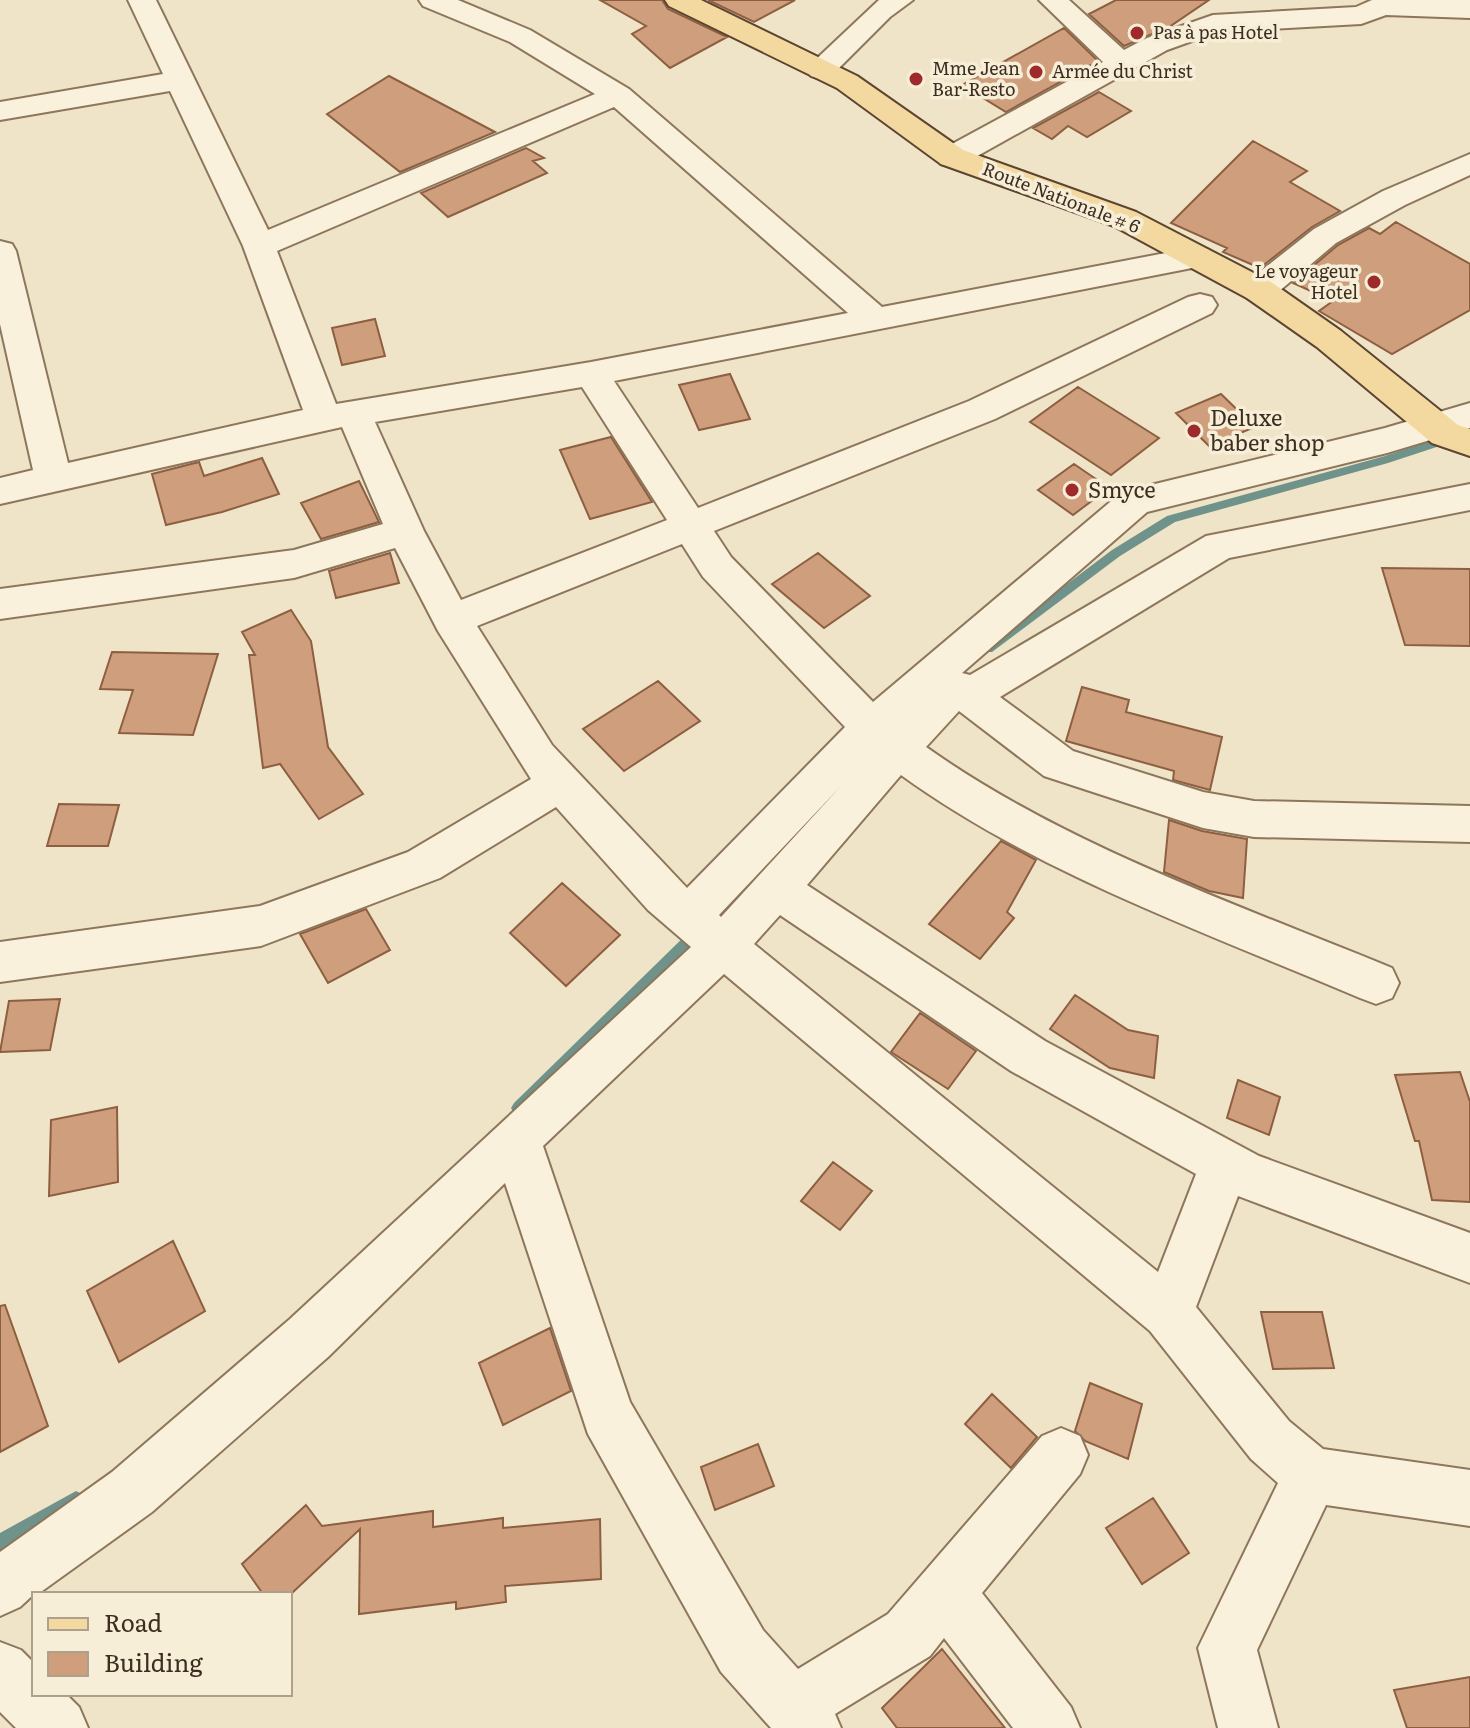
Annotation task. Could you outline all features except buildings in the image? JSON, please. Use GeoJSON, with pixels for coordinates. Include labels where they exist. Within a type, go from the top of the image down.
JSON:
{"type":"FeatureCollection","features":[{"type":"Feature","properties":{"kind":"main road","name":"Route Nationale # 6"},"geometry":{"type":"LineString","coordinates":[[679,0],[847,82],[952,157],[1125,219],[1259,290],[1458,432]]}},
{"type":"Feature","properties":{"kind":"street"},"geometry":{"type":"LineString","coordinates":[[142,0],[339,416],[452,620],[537,757],[664,896],[1168,1313],[1270,1440],[1311,1475],[1470,1498]]}},
{"type":"Feature","properties":{"kind":"street"},"geometry":{"type":"LineString","coordinates":[[433,0],[520,36],[618,95],[874,318]]}},
{"type":"Feature","properties":{"kind":"street"},"geometry":{"type":"LineString","coordinates":[[821,70],[880,11],[899,0]]}},
{"type":"Feature","properties":{"kind":"street"},"geometry":{"type":"LineString","coordinates":[[1053,0],[1120,62]]}},
{"type":"Feature","properties":{"kind":"street"},"geometry":{"type":"LineString","coordinates":[[952,157],[1120,62],[1157,44],[1213,24],[1361,15],[1382,6],[1470,9]]}},
{"type":"Feature","properties":{"kind":"street"},"geometry":{"type":"LineString","coordinates":[[0,111],[182,80]]}},
{"type":"Feature","properties":{"kind":"street"},"geometry":{"type":"LineString","coordinates":[[259,246],[618,95]]}},
{"type":"Feature","properties":{"kind":"street"},"geometry":{"type":"LineString","coordinates":[[1259,290],[1325,236],[1394,198],[1470,163]]}},
{"type":"Feature","properties":{"kind":"street"},"geometry":{"type":"LineString","coordinates":[[0,251],[53,477]]}},
{"type":"Feature","properties":{"kind":"street"},"geometry":{"type":"LineString","coordinates":[[0,491],[339,416],[591,374],[1197,257]]}},
{"type":"Feature","properties":{"kind":"street"},"geometry":{"type":"LineString","coordinates":[[452,620],[982,410],[1200,305]]}},
{"type":"Feature","properties":{"kind":"street"},"geometry":{"type":"LineString","coordinates":[[591,374],[717,567],[884,740],[958,793],[1107,870],[1376,983]]}},
{"type":"Feature","properties":{"kind":"street"},"geometry":{"type":"LineString","coordinates":[[0,1587],[144,1482],[309,1338],[516,1139],[703,930],[884,740],[1135,502],[1458,432]]}},
{"type":"Feature","properties":{"kind":"street"},"geometry":{"type":"LineString","coordinates":[[967,697],[1219,546],[1470,497]]}},
{"type":"Feature","properties":{"kind":"street"},"geometry":{"type":"LineString","coordinates":[[0,604],[294,564],[405,531]]}},
{"type":"Feature","properties":{"kind":"street"},"geometry":{"type":"LineString","coordinates":[[703,930],[777,889],[884,740],[957,687],[1059,764],[1203,810],[1254,819],[1470,824]]}},
{"type":"Feature","properties":{"kind":"street"},"geometry":{"type":"LineString","coordinates":[[0,962],[261,926],[424,865],[561,783]]}},
{"type":"Feature","properties":{"kind":"street"},"geometry":{"type":"LineString","coordinates":[[777,889],[1028,1056],[1245,1175],[1470,1258]]}},
{"type":"Feature","properties":{"kind":"street"},"geometry":{"type":"LineString","coordinates":[[516,1139],[607,1415],[742,1651],[801,1718],[909,1635],[1061,1455]]}},
{"type":"Feature","properties":{"kind":"street"},"geometry":{"type":"LineString","coordinates":[[1168,1313],[1225,1164]]}},
{"type":"Feature","properties":{"kind":"street"},"geometry":{"type":"LineString","coordinates":[[1248,1728],[1227,1648],[1311,1475]]}},
{"type":"Feature","properties":{"kind":"street"},"geometry":{"type":"LineString","coordinates":[[945,1592],[1050,1728]]}},
{"type":"Feature","properties":{"kind":"street"},"geometry":{"type":"LineString","coordinates":[[0,1671],[58,1728]]}},
{"type":"Feature","properties":{"kind":"waterway"},"geometry":{"type":"LineString","coordinates":[[987,649],[1116,553],[1171,519],[1388,459],[1470,432]]}},
{"type":"Feature","properties":{"kind":"waterway"},"geometry":{"type":"LineString","coordinates":[[519,1108],[698,932]]}},
{"type":"Feature","properties":{"kind":"waterway"},"geometry":{"type":"LineString","coordinates":[[0,1543],[76,1500]]}},
{"type":"Feature","properties":{"kind":"place","name":"Pas à pas Hotel"},"geometry":{"type":"Point","coordinates":[1137,33]}},
{"type":"Feature","properties":{"kind":"place","name":"Armée du Christ"},"geometry":{"type":"Point","coordinates":[1036,72]}},
{"type":"Feature","properties":{"kind":"place","name":"Mme Jean Bar-Resto"},"geometry":{"type":"Point","coordinates":[916,79]}},
{"type":"Feature","properties":{"kind":"place","name":"Le voyageur Hotel"},"geometry":{"type":"Point","coordinates":[1374,282]}},
{"type":"Feature","properties":{"kind":"place","name":"Deluxe baber shop"},"geometry":{"type":"Point","coordinates":[1194,431]}},
{"type":"Feature","properties":{"kind":"place","name":"Smyce"},"geometry":{"type":"Point","coordinates":[1072,490]}}]}
